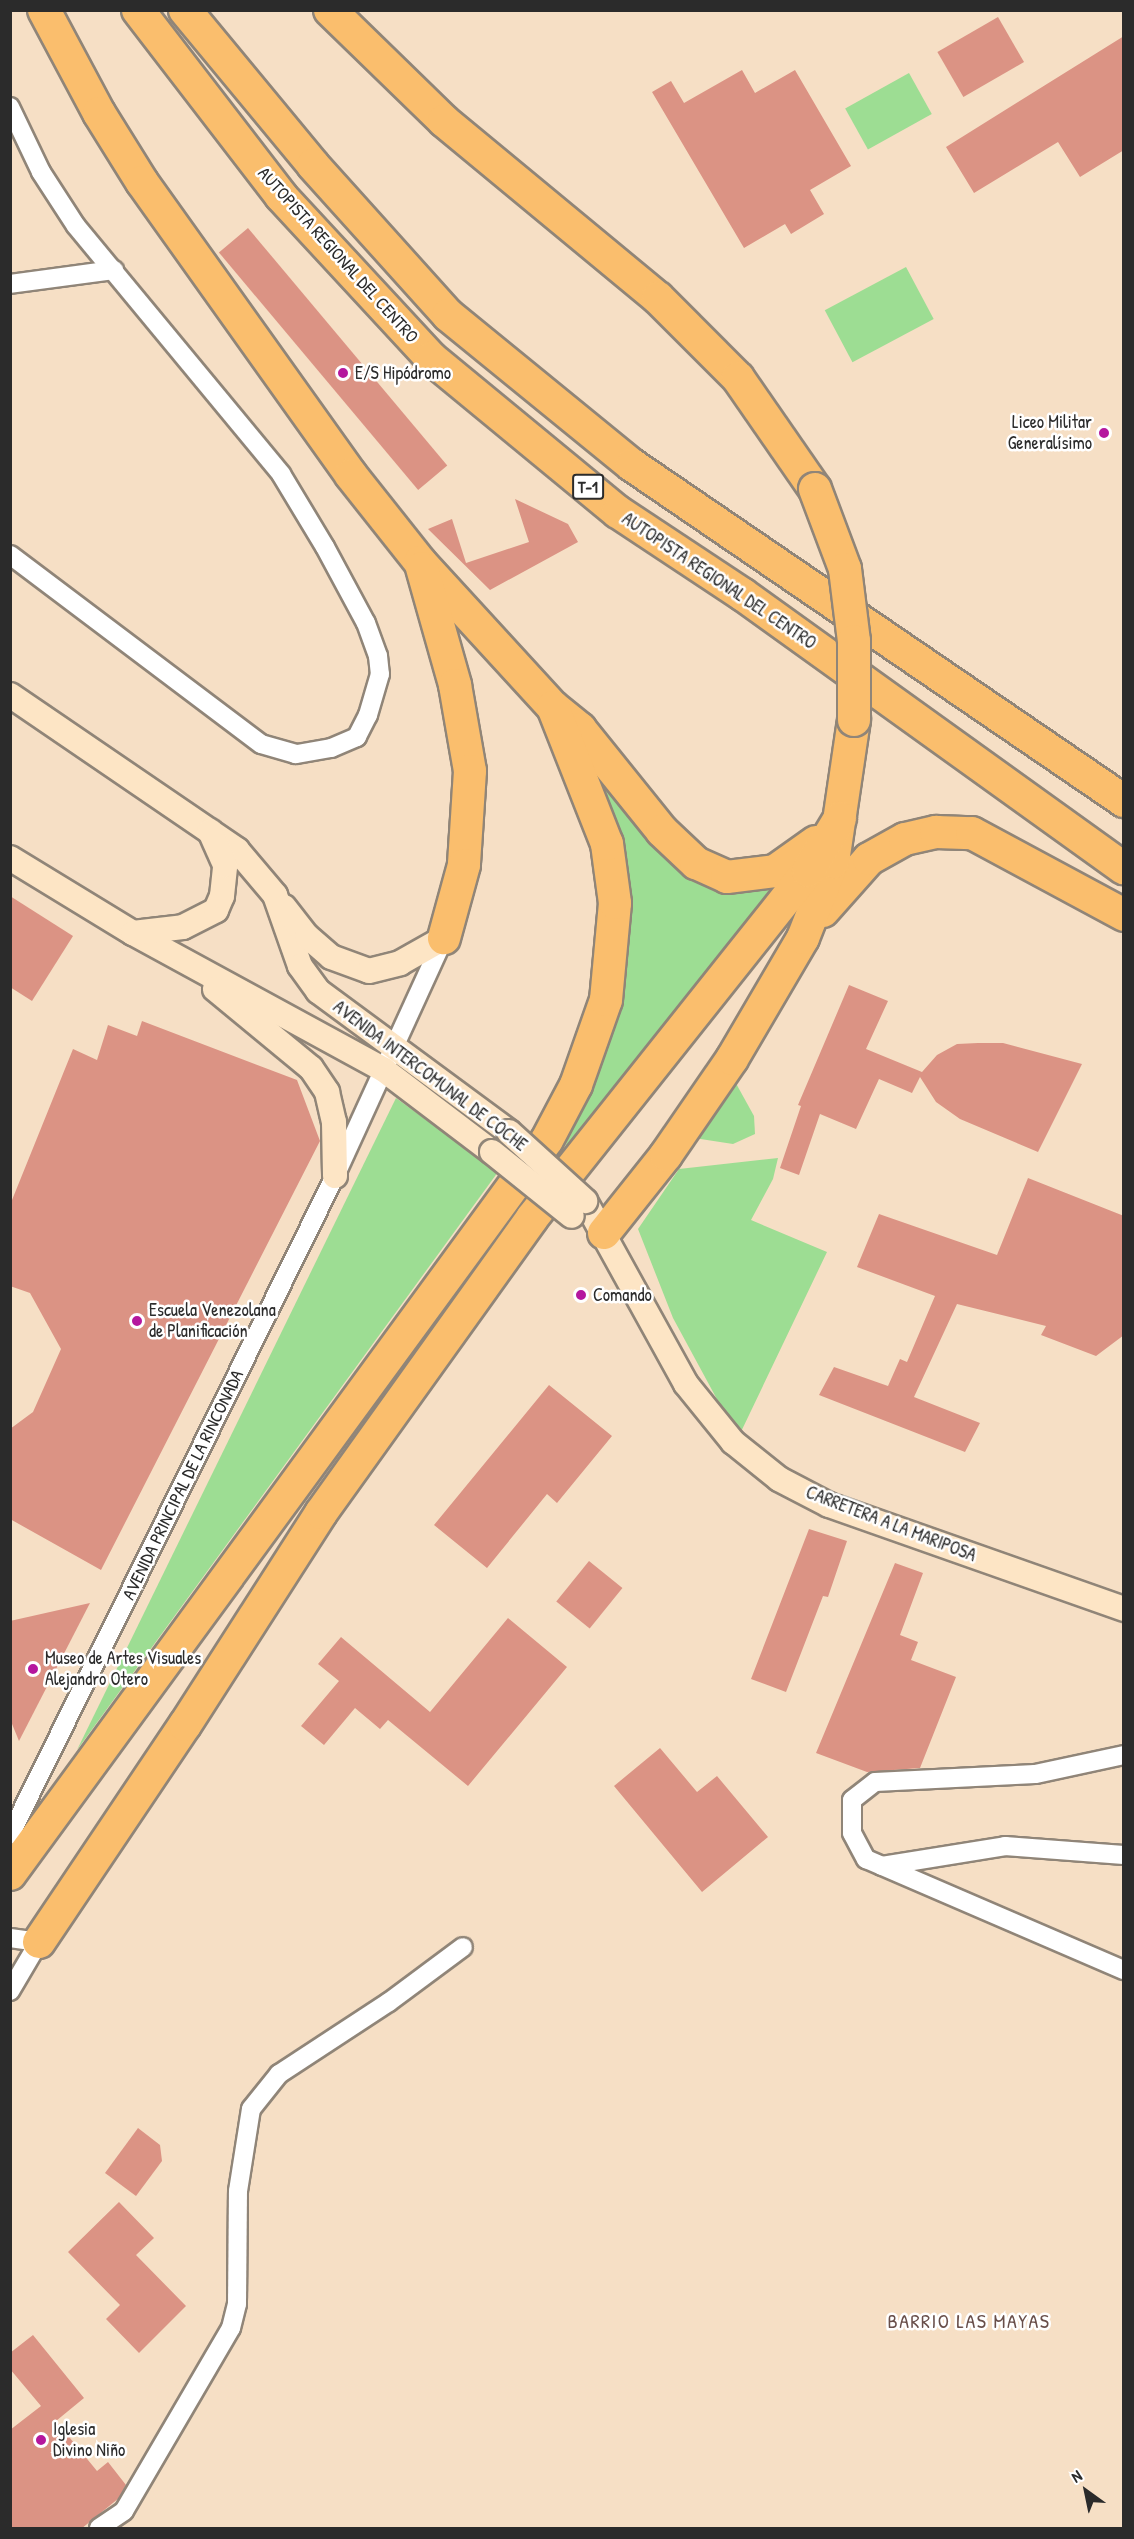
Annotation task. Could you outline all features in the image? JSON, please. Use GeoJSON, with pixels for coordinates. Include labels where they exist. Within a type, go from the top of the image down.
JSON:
{"type":"FeatureCollection","features":[{"type":"Feature","properties":{"kind":"highway"},"geometry":{"type":"LineString","coordinates":[[44,10],[99,113],[142,182],[351,475],[420,562],[553,707],[580,729],[662,831],[709,870],[727,877],[775,871],[796,859],[840,818]]}},
{"type":"Feature","properties":{"kind":"highway","name":"AUTOPISTA REGIONAL DEL CENTRO"},"geometry":{"type":"LineString","coordinates":[[138,10],[281,196],[431,358],[618,512],[752,601],[1124,868]]}},
{"type":"Feature","properties":{"kind":"highway","name":"T-1"},"geometry":{"type":"LineString","coordinates":[[185,10],[313,165],[448,315],[632,465],[1124,801]]}},
{"type":"Feature","properties":{"kind":"highway"},"geometry":{"type":"LineString","coordinates":[[330,10],[444,121],[658,298],[738,378],[815,489],[845,569],[854,641],[854,720],[833,862],[803,938]]}},
{"type":"Feature","properties":{"kind":"highway"},"geometry":{"type":"LineString","coordinates":[[420,562],[455,685],[471,771],[464,865],[444,938]]}},
{"type":"Feature","properties":{"kind":"highway"},"geometry":{"type":"LineString","coordinates":[[10,1874],[547,1140],[576,1085],[606,1000],[615,903],[607,844],[553,707]]}},
{"type":"Feature","properties":{"kind":"highway"},"geometry":{"type":"LineString","coordinates":[[25,1940],[185,1725],[328,1504],[532,1218],[808,871],[840,818]]}},
{"type":"Feature","properties":{"kind":"highway"},"geometry":{"type":"LineString","coordinates":[[604,1233],[666,1155],[732,1059],[803,938],[836,894],[869,859],[905,839],[936,832],[972,833],[1124,915]]}},
{"type":"Feature","properties":{"kind":"main road","name":"AVENIDA INTERCOMUNAL DE COCHE"},"geometry":{"type":"LineString","coordinates":[[10,694],[207,826],[237,850],[275,895],[293,950],[314,986],[389,1059],[492,1152],[579,1208]]}},
{"type":"Feature","properties":{"kind":"main road"},"geometry":{"type":"LineString","coordinates":[[133,933],[183,927],[216,910],[222,896],[225,865],[207,826]]}},
{"type":"Feature","properties":{"kind":"main road","name":"AVENIDA INTERCOMUNAL DE COCHE"},"geometry":{"type":"LineString","coordinates":[[10,858],[133,933],[195,967],[389,1059],[509,1132],[604,1233]]}},
{"type":"Feature","properties":{"kind":"main road"},"geometry":{"type":"LineString","coordinates":[[275,895],[307,936],[331,957],[350,967],[369,971],[384,969],[420,954],[444,938]]}},
{"type":"Feature","properties":{"kind":"main road"},"geometry":{"type":"LineString","coordinates":[[195,967],[223,997],[311,1068],[327,1092],[334,1122],[335,1176]]}},
{"type":"Feature","properties":{"kind":"main road","name":"CARRETERA A LA MARIPOSA"},"geometry":{"type":"LineString","coordinates":[[604,1233],[686,1384],[733,1442],[778,1479],[829,1505],[1124,1609]]}},
{"type":"Feature","properties":{"kind":"street"},"geometry":{"type":"LineString","coordinates":[[10,107],[41,172],[76,226],[281,474],[366,623],[378,656],[377,694],[357,737],[331,748],[296,754],[261,744],[10,555]]}},
{"type":"Feature","properties":{"kind":"street"},"geometry":{"type":"LineString","coordinates":[[10,284],[114,270]]}},
{"type":"Feature","properties":{"kind":"street","name":"AVENIDA PRINCIPAL DE LA RINCONADA"},"geometry":{"type":"LineString","coordinates":[[10,1835],[335,1176],[444,938]]}},
{"type":"Feature","properties":{"kind":"street"},"geometry":{"type":"LineString","coordinates":[[1124,1755],[1035,1774],[875,1782],[852,1800],[852,1833],[866,1859],[953,1899],[1044,1933],[1124,1970]]}},
{"type":"Feature","properties":{"kind":"street"},"geometry":{"type":"LineString","coordinates":[[882,1866],[1005,1846],[1124,1855]]}},
{"type":"Feature","properties":{"kind":"street"},"geometry":{"type":"LineString","coordinates":[[10,1991],[25,1940]]}},
{"type":"Feature","properties":{"kind":"street"},"geometry":{"type":"LineString","coordinates":[[99,2529],[124,2511],[231,2328],[237,2304],[238,2191],[252,2109],[279,2074],[389,2002],[463,1947]]}},
{"type":"Feature","properties":{"kind":"green space"},"geometry":{"type":"Polygon","coordinates":[[[909,73],[932,114],[868,149],[845,108],[909,73]]]}},
{"type":"Feature","properties":{"kind":"green space"},"geometry":{"type":"Polygon","coordinates":[[[906,267],[934,319],[852,362],[825,310],[906,267]]]}},
{"type":"Feature","properties":{"kind":"green space"},"geometry":{"type":"Polygon","coordinates":[[[582,748],[675,861],[790,876],[562,1154],[622,1009],[629,939],[624,880],[582,748]]]}},
{"type":"Feature","properties":{"kind":"green space"},"geometry":{"type":"Polygon","coordinates":[[[733,1078],[754,1116],[755,1134],[733,1144],[694,1138],[733,1078]]]}},
{"type":"Feature","properties":{"kind":"green space"},"geometry":{"type":"Polygon","coordinates":[[[396,1098],[498,1172],[77,1750],[396,1098]]]}},
{"type":"Feature","properties":{"kind":"green space"},"geometry":{"type":"Polygon","coordinates":[[[778,1158],[773,1179],[751,1220],[827,1252],[738,1438],[673,1318],[638,1229],[679,1169],[778,1158]]]}},
{"type":"Feature","properties":{"kind":"building"},"geometry":{"type":"Polygon","coordinates":[[[998,17],[1024,62],[963,97],[937,52],[998,17]]]}},
{"type":"Feature","properties":{"kind":"building"},"geometry":{"type":"Polygon","coordinates":[[[1124,36],[1124,150],[1080,177],[1058,142],[974,193],[946,147],[1124,36]]]}},
{"type":"Feature","properties":{"kind":"building"},"geometry":{"type":"Polygon","coordinates":[[[742,70],[755,93],[795,70],[851,166],[810,190],[824,214],[791,234],[785,224],[744,248],[652,92],[671,81],[684,103],[742,70]]]}},
{"type":"Feature","properties":{"kind":"building"},"geometry":{"type":"Polygon","coordinates":[[[248,228],[447,465],[418,490],[219,252],[248,228]]]}},
{"type":"Feature","properties":{"kind":"building"},"geometry":{"type":"Polygon","coordinates":[[[515,499],[568,524],[578,542],[490,590],[428,529],[452,519],[466,563],[529,542],[515,499]]]}},
{"type":"Feature","properties":{"kind":"building"},"geometry":{"type":"Polygon","coordinates":[[[10,896],[73,936],[32,1001],[10,987],[10,896]]]}},
{"type":"Feature","properties":{"kind":"building"},"geometry":{"type":"Polygon","coordinates":[[[849,985],[888,1001],[866,1049],[922,1072],[937,1055],[957,1044],[1003,1043],[1082,1064],[1038,1152],[960,1119],[936,1102],[920,1077],[912,1093],[879,1079],[856,1129],[820,1114],[799,1175],[780,1168],[801,1106],[798,1105],[849,985]]]}},
{"type":"Feature","properties":{"kind":"building","name":"Escuela Venezolana de Planificación"},"geometry":{"type":"Polygon","coordinates":[[[142,1021],[297,1080],[320,1141],[101,1570],[10,1519],[10,1429],[33,1412],[61,1349],[30,1293],[10,1286],[10,1205],[73,1049],[97,1060],[108,1025],[137,1036],[142,1021]]]}},
{"type":"Feature","properties":{"kind":"building"},"geometry":{"type":"Polygon","coordinates":[[[1028,1178],[1124,1216],[1124,1335],[1096,1356],[1041,1335],[1046,1326],[957,1304],[914,1397],[980,1423],[965,1452],[819,1395],[834,1367],[888,1386],[900,1359],[907,1362],[935,1296],[857,1267],[879,1214],[997,1255],[1028,1178]]]}},
{"type":"Feature","properties":{"kind":"building"},"geometry":{"type":"Polygon","coordinates":[[[549,1385],[612,1436],[557,1503],[547,1494],[487,1568],[434,1525],[549,1385]]]}},
{"type":"Feature","properties":{"kind":"building"},"geometry":{"type":"Polygon","coordinates":[[[809,1529],[847,1541],[828,1597],[823,1596],[786,1692],[751,1679],[809,1529]]]}},
{"type":"Feature","properties":{"kind":"building"},"geometry":{"type":"Polygon","coordinates":[[[589,1561],[622,1588],[590,1628],[556,1601],[589,1561]]]}},
{"type":"Feature","properties":{"kind":"building"},"geometry":{"type":"Polygon","coordinates":[[[895,1563],[923,1573],[900,1635],[918,1642],[911,1660],[956,1677],[920,1768],[867,1772],[816,1753],[895,1563]]]}},
{"type":"Feature","properties":{"kind":"building","name":"Museo de Artes Visuales Alejandro Otero"},"geometry":{"type":"Polygon","coordinates":[[[90,1603],[19,1741],[10,1719],[10,1621],[90,1603]]]}},
{"type":"Feature","properties":{"kind":"building"},"geometry":{"type":"Polygon","coordinates":[[[508,1618],[567,1667],[468,1786],[388,1720],[380,1729],[355,1708],[324,1745],[301,1726],[339,1681],[318,1664],[341,1637],[430,1712],[508,1618]]]}},
{"type":"Feature","properties":{"kind":"building"},"geometry":{"type":"Polygon","coordinates":[[[660,1748],[697,1792],[717,1776],[768,1837],[702,1892],[614,1786],[660,1748]]]}},
{"type":"Feature","properties":{"kind":"building"},"geometry":{"type":"Polygon","coordinates":[[[138,2128],[160,2145],[162,2161],[136,2196],[105,2173],[138,2128]]]}},
{"type":"Feature","properties":{"kind":"building"},"geometry":{"type":"Polygon","coordinates":[[[119,2202],[154,2238],[136,2255],[186,2306],[139,2353],[106,2319],[120,2305],[68,2252],[119,2202]]]}},
{"type":"Feature","properties":{"kind":"building","name":"Iglesia Divino Niño"},"geometry":{"type":"Polygon","coordinates":[[[33,2335],[84,2398],[56,2421],[97,2471],[108,2462],[126,2485],[119,2498],[81,2529],[10,2529],[10,2430],[41,2406],[10,2369],[10,2353],[33,2335]]]}},
{"type":"Feature","properties":{"kind":"place","name":"E/S Hipódromo"},"geometry":{"type":"Point","coordinates":[343,373]}},
{"type":"Feature","properties":{"kind":"place","name":"Liceo Militar Generalísimo"},"geometry":{"type":"Point","coordinates":[1104,433]}},
{"type":"Feature","properties":{"kind":"place","name":"Comando"},"geometry":{"type":"Point","coordinates":[581,1295]}},
{"type":"Feature","properties":{"kind":"place","name":"Escuela Venezolana de Planificación"},"geometry":{"type":"Point","coordinates":[137,1321]}},
{"type":"Feature","properties":{"kind":"place","name":"Museo de Artes Visuales Alejandro Otero"},"geometry":{"type":"Point","coordinates":[33,1669]}},
{"type":"Feature","properties":{"kind":"place","name":"Iglesia Divino Niño"},"geometry":{"type":"Point","coordinates":[41,2440]}},
{"type":"Feature","properties":{"kind":"district","name":"BARRIO LAS MAYAS"},"geometry":{"type":"Point","coordinates":[969,2320]}}]}
